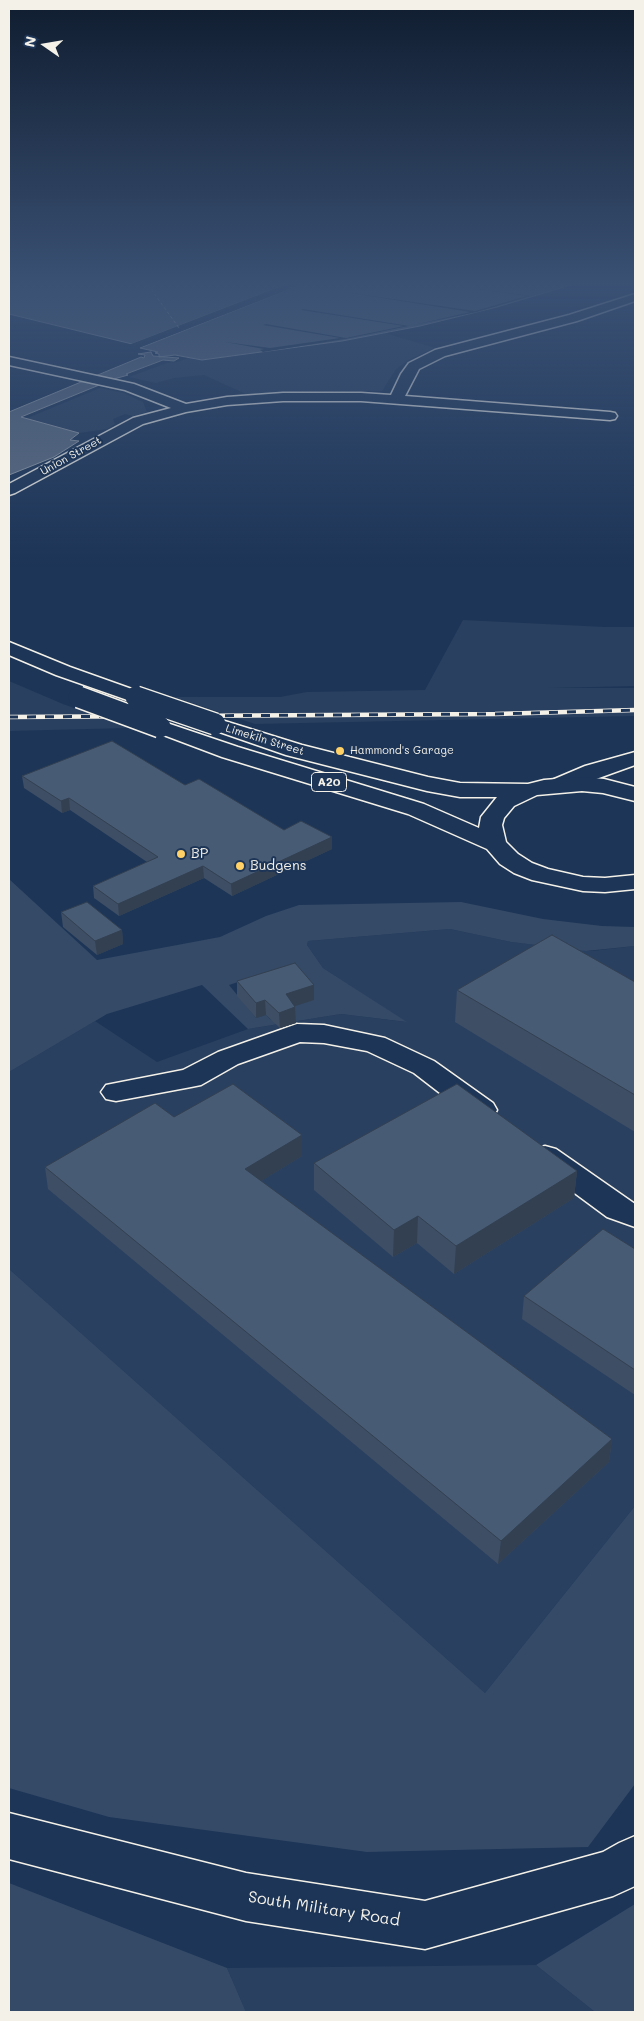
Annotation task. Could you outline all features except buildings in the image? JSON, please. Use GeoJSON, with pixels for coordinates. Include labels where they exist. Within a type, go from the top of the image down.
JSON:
{"type":"FeatureCollection","features":[{"type":"Feature","properties":{"kind":"main road"},"geometry":{"type":"LineString","coordinates":[[93,379],[129,387],[186,408]]}},
{"type":"Feature","properties":{"kind":"main road"},"geometry":{"type":"LineString","coordinates":[[397,398],[406,379]]}},
{"type":"Feature","properties":{"kind":"main road","name":"Union Street"},"geometry":{"type":"LineString","coordinates":[[9,490],[128,426],[155,416],[186,408],[227,401],[331,396],[397,398],[610,416]]}},
{"type":"Feature","properties":{"kind":"main road","name":"Limekiln Street"},"geometry":{"type":"LineString","coordinates":[[9,648],[64,671],[136,697],[294,750],[427,784],[460,790],[530,790]]}},
{"type":"Feature","properties":{"kind":"main road","name":"Limekiln Street"},"geometry":{"type":"LineString","coordinates":[[44,683],[230,752],[416,808],[494,844],[509,859],[524,868],[555,879],[583,884],[605,885],[635,882]]}},
{"type":"Feature","properties":{"kind":"main road"},"geometry":{"type":"LineString","coordinates":[[560,785],[593,771],[633,759]]}},
{"type":"Feature","properties":{"kind":"main road"},"geometry":{"type":"LineString","coordinates":[[632,793],[624,778],[633,759]]}},
{"type":"Feature","properties":{"kind":"main road"},"geometry":{"type":"LineString","coordinates":[[494,844],[490,826],[493,817],[506,802],[530,790],[560,785],[604,786],[632,793]]}},
{"type":"Feature","properties":{"kind":"main road"},"geometry":{"type":"LineString","coordinates":[[116,1092],[191,1078],[228,1058],[297,1033],[324,1034],[375,1044],[424,1067],[618,1208],[635,1216]]}},
{"type":"Feature","properties":{"kind":"main road","name":"South Military Road"},"geometry":{"type":"LineString","coordinates":[[9,1836],[246,1897],[425,1925],[614,1873],[635,1859]]}},
{"type":"Feature","properties":{"kind":"shaded area"},"geometry":{"type":"Polygon","coordinates":[[[87,379],[113,379],[21,417],[79,433],[70,440],[79,441],[54,457],[9,475],[9,412],[87,379]]]}},
{"type":"Feature","properties":{"kind":"shaded area"},"geometry":{"type":"Polygon","coordinates":[[[139,379],[169,379],[156,383],[139,379]]]}},
{"type":"Feature","properties":{"kind":"shaded area"},"geometry":{"type":"Polygon","coordinates":[[[213,379],[389,379],[382,391],[294,392],[248,395],[213,379]]]}},
{"type":"Feature","properties":{"kind":"shaded area"},"geometry":{"type":"Polygon","coordinates":[[[100,388],[124,393],[143,402],[147,412],[133,416],[125,414],[113,419],[115,424],[107,429],[79,433],[25,419],[100,388]]]}},
{"type":"Feature","properties":{"kind":"shaded area"},"geometry":{"type":"Polygon","coordinates":[[[463,620],[635,627],[635,686],[549,688],[635,688],[635,716],[255,724],[174,697],[280,697],[307,692],[425,690],[463,620]]]}},
{"type":"Feature","properties":{"kind":"shaded area"},"geometry":{"type":"Polygon","coordinates":[[[9,681],[63,704],[128,728],[9,731],[9,681]]]}},
{"type":"Feature","properties":{"kind":"shaded area"},"geometry":{"type":"Polygon","coordinates":[[[9,879],[97,960],[220,937],[266,916],[299,905],[461,902],[543,919],[602,926],[635,927],[635,946],[586,951],[511,942],[450,929],[308,941],[307,945],[323,968],[407,1022],[341,1014],[248,1029],[202,985],[107,1014],[9,1072],[9,879]],[[247,979],[229,985],[256,1018],[266,1015],[271,1020],[247,979]]]}},
{"type":"Feature","properties":{"kind":"shaded area"},"geometry":{"type":"Polygon","coordinates":[[[450,929],[511,942],[591,951],[635,946],[635,1506],[485,1693],[9,1269],[9,1072],[95,1021],[157,1062],[248,1029],[341,1014],[406,1022],[323,968],[307,945],[308,941],[450,929]]]}},
{"type":"Feature","properties":{"kind":"shaded area"},"geometry":{"type":"Polygon","coordinates":[[[9,1269],[485,1693],[635,1506],[635,1784],[588,1847],[367,1852],[109,1817],[9,1788],[9,1269]]]}},
{"type":"Feature","properties":{"kind":"shaded area"},"geometry":{"type":"Polygon","coordinates":[[[9,1883],[227,1968],[246,2012],[9,2012],[9,1883]]]}},
{"type":"Feature","properties":{"kind":"shaded area"},"geometry":{"type":"Polygon","coordinates":[[[635,1904],[635,2012],[595,2012],[536,1965],[635,1904]]]}},
{"type":"Feature","properties":{"kind":"shaded area"},"geometry":{"type":"Polygon","coordinates":[[[536,1965],[595,2012],[246,2012],[227,1968],[536,1965]]]}},
{"type":"Feature","properties":{"kind":"railway"},"geometry":{"type":"LineString","coordinates":[[9,717],[495,714],[635,710]]}},
{"type":"Feature","properties":{"kind":"place","name":"Hammond's Garage"},"geometry":{"type":"Point","coordinates":[340,751]}},
{"type":"Feature","properties":{"kind":"place","name":"BP"},"geometry":{"type":"Point","coordinates":[181,854]}},
{"type":"Feature","properties":{"kind":"place","name":"Budgens"},"geometry":{"type":"Point","coordinates":[240,866]}}]}
